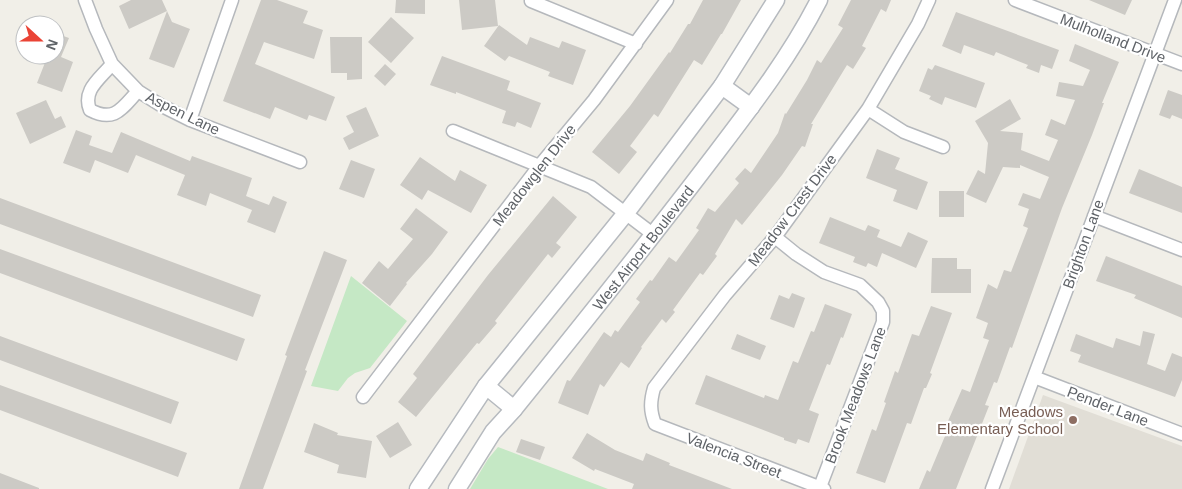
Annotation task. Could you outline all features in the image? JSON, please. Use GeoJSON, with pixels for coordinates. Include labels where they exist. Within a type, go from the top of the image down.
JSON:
{"type":"FeatureCollection","features":[{"type":"Feature","properties":{"kind":"main road"},"geometry":{"type":"LineString","coordinates":[[418,489],[486,386],[626,213],[722,86],[776,0]]}},
{"type":"Feature","properties":{"kind":"main road","name":"West Airport Boulevard"},"geometry":{"type":"LineString","coordinates":[[457,489],[493,432],[514,410],[654,235],[752,107],[808,22],[819,0]]}},
{"type":"Feature","properties":{"kind":"main road"},"geometry":{"type":"LineString","coordinates":[[722,86],[752,107]]}},
{"type":"Feature","properties":{"kind":"main road"},"geometry":{"type":"LineString","coordinates":[[486,386],[514,410]]}},
{"type":"Feature","properties":{"kind":"street","name":"Aspen Lane"},"geometry":{"type":"LineString","coordinates":[[85,0],[112,64],[138,91],[190,120],[300,162]]}},
{"type":"Feature","properties":{"kind":"street"},"geometry":{"type":"LineString","coordinates":[[190,120],[232,0]]}},
{"type":"Feature","properties":{"kind":"street","name":"Meadowglen Drive"},"geometry":{"type":"LineString","coordinates":[[363,397],[540,165],[594,100],[668,0]]}},
{"type":"Feature","properties":{"kind":"street","name":"Meadow Crest Drive"},"geometry":{"type":"LineString","coordinates":[[651,414],[650,400],[654,388],[725,295],[775,237],[868,109],[913,32],[929,0]]}},
{"type":"Feature","properties":{"kind":"street","name":"Mulholland Drive"},"geometry":{"type":"LineString","coordinates":[[1015,0],[1182,64]]}},
{"type":"Feature","properties":{"kind":"street","name":"Brighton Lane"},"geometry":{"type":"LineString","coordinates":[[992,489],[1175,0]]}},
{"type":"Feature","properties":{"kind":"street"},"geometry":{"type":"LineString","coordinates":[[531,2],[636,44]]}},
{"type":"Feature","properties":{"kind":"street"},"geometry":{"type":"LineString","coordinates":[[112,64],[90,90],[86,100],[90,110],[100,115],[110,116],[138,91]]}},
{"type":"Feature","properties":{"kind":"street"},"geometry":{"type":"LineString","coordinates":[[868,109],[904,132],[943,147]]}},
{"type":"Feature","properties":{"kind":"street"},"geometry":{"type":"LineString","coordinates":[[453,131],[591,187],[654,235]]}},
{"type":"Feature","properties":{"kind":"street"},"geometry":{"type":"LineString","coordinates":[[1094,216],[1182,250]]}},
{"type":"Feature","properties":{"kind":"street","name":"Brook Meadows Lane"},"geometry":{"type":"LineString","coordinates":[[775,237],[796,254],[824,272],[860,284],[878,302],[883,311],[883,322],[822,488]]}},
{"type":"Feature","properties":{"kind":"street","name":"Pender Lane"},"geometry":{"type":"LineString","coordinates":[[1034,377],[1182,434]]}},
{"type":"Feature","properties":{"kind":"street","name":"Valencia Street"},"geometry":{"type":"LineString","coordinates":[[651,414],[655,424],[663,428],[822,488]]}},
{"type":"Feature","properties":{"kind":"shaded area","name":"Meadows Elementary School"},"geometry":{"type":"Polygon","coordinates":[[[1043,395],[1182,446],[1182,489],[1009,489],[1043,395]]]}},
{"type":"Feature","properties":{"kind":"green space"},"geometry":{"type":"Polygon","coordinates":[[[351,276],[407,321],[370,368],[355,373],[348,378],[338,391],[311,386],[351,276]]]}},
{"type":"Feature","properties":{"kind":"green space"},"geometry":{"type":"Polygon","coordinates":[[[498,447],[608,489],[470,489],[488,459],[498,447]]]}},
{"type":"Feature","properties":{"kind":"building"},"geometry":{"type":"Polygon","coordinates":[[[131,0],[162,0],[167,11],[129,29],[119,6],[131,0]]]}},
{"type":"Feature","properties":{"kind":"building"},"geometry":{"type":"Polygon","coordinates":[[[261,0],[277,0],[308,11],[303,23],[323,30],[314,59],[264,42],[255,64],[335,97],[326,121],[309,115],[307,120],[275,107],[270,119],[223,101],[261,0]]]}},
{"type":"Feature","properties":{"kind":"building"},"geometry":{"type":"Polygon","coordinates":[[[396,0],[425,0],[425,14],[395,13],[396,0]]]}},
{"type":"Feature","properties":{"kind":"building"},"geometry":{"type":"Polygon","coordinates":[[[459,0],[495,0],[498,26],[462,30],[459,0]]]}},
{"type":"Feature","properties":{"kind":"building"},"geometry":{"type":"Polygon","coordinates":[[[703,0],[741,0],[702,65],[694,60],[658,117],[654,114],[630,146],[637,152],[619,174],[592,152],[670,53],[688,24],[690,24],[703,0]]]}},
{"type":"Feature","properties":{"kind":"building"},"geometry":{"type":"Polygon","coordinates":[[[851,0],[891,0],[886,12],[881,9],[862,46],[866,48],[853,69],[847,65],[811,124],[813,124],[805,147],[802,146],[782,175],[742,225],[736,219],[715,254],[717,256],[703,275],[700,273],[673,310],[675,312],[666,323],[662,319],[641,347],[629,368],[621,362],[604,387],[600,384],[588,415],[558,403],[567,380],[570,381],[604,332],[611,337],[615,330],[618,332],[640,302],[636,299],[669,257],[676,262],[699,230],[696,228],[708,208],[715,212],[739,183],[735,179],[745,168],[751,173],[778,133],[785,113],[807,80],[817,60],[821,63],[843,28],[838,25],[851,0]]]}},
{"type":"Feature","properties":{"kind":"building"},"geometry":{"type":"Polygon","coordinates":[[[1089,0],[1132,0],[1125,15],[1089,0]]]}},
{"type":"Feature","properties":{"kind":"building"},"geometry":{"type":"Polygon","coordinates":[[[167,11],[172,22],[190,29],[174,68],[149,59],[167,11]]]}},
{"type":"Feature","properties":{"kind":"building"},"geometry":{"type":"Polygon","coordinates":[[[956,12],[1059,50],[1052,69],[1041,65],[1039,73],[1026,68],[1028,65],[996,52],[994,56],[964,45],[961,54],[942,46],[956,12]]]}},
{"type":"Feature","properties":{"kind":"building"},"geometry":{"type":"Polygon","coordinates":[[[391,17],[414,38],[391,63],[368,42],[391,17]]]}},
{"type":"Feature","properties":{"kind":"building"},"geometry":{"type":"Polygon","coordinates":[[[499,25],[527,45],[530,37],[559,48],[562,41],[586,50],[573,85],[548,76],[550,72],[509,56],[505,61],[484,46],[499,25]]]}},
{"type":"Feature","properties":{"kind":"building"},"geometry":{"type":"Polygon","coordinates":[[[65,37],[69,38],[65,48],[65,37]]]}},
{"type":"Feature","properties":{"kind":"building"},"geometry":{"type":"Polygon","coordinates":[[[330,37],[362,37],[362,79],[347,80],[347,73],[331,73],[330,37]]]}},
{"type":"Feature","properties":{"kind":"building"},"geometry":{"type":"Polygon","coordinates":[[[1075,44],[1119,62],[1062,208],[1012,348],[1010,347],[997,383],[994,382],[985,405],[989,406],[956,489],[919,489],[927,470],[930,472],[948,429],[945,428],[962,389],[970,392],[989,340],[983,338],[988,323],[976,318],[988,284],[997,289],[1004,270],[1011,272],[1028,228],[1023,226],[1029,209],[1018,205],[1023,193],[1040,199],[1049,177],[1020,165],[1020,168],[1003,167],[986,203],[966,194],[978,170],[985,174],[988,143],[975,121],[1010,99],[1021,119],[1000,131],[1023,133],[1021,150],[1049,161],[1058,140],[1045,135],[1051,119],[1065,125],[1075,100],[1056,96],[1059,82],[1083,86],[1090,70],[1069,61],[1075,44]]]}},
{"type":"Feature","properties":{"kind":"building"},"geometry":{"type":"Polygon","coordinates":[[[442,56],[510,81],[507,90],[541,103],[531,128],[517,122],[515,127],[502,123],[506,111],[456,92],[456,94],[430,85],[442,56]]]}},
{"type":"Feature","properties":{"kind":"building"},"geometry":{"type":"Polygon","coordinates":[[[65,59],[73,62],[62,92],[37,83],[44,65],[65,65],[65,59]]]}},
{"type":"Feature","properties":{"kind":"building"},"geometry":{"type":"Polygon","coordinates":[[[385,64],[396,74],[385,86],[374,76],[385,64]]]}},
{"type":"Feature","properties":{"kind":"building"},"geometry":{"type":"Polygon","coordinates":[[[935,65],[985,83],[976,108],[945,97],[942,105],[929,99],[931,96],[919,91],[928,68],[932,70],[935,65]]]}},
{"type":"Feature","properties":{"kind":"building"},"geometry":{"type":"Polygon","coordinates":[[[1168,90],[1182,95],[1182,119],[1172,115],[1170,119],[1159,115],[1168,90]]]}},
{"type":"Feature","properties":{"kind":"building"},"geometry":{"type":"Polygon","coordinates":[[[46,100],[55,119],[61,116],[66,127],[30,144],[16,113],[46,100]]]}},
{"type":"Feature","properties":{"kind":"building"},"geometry":{"type":"Polygon","coordinates":[[[366,107],[379,136],[349,150],[343,138],[354,132],[346,116],[366,107]]]}},
{"type":"Feature","properties":{"kind":"building"},"geometry":{"type":"Polygon","coordinates":[[[76,130],[92,136],[89,145],[112,153],[121,132],[190,161],[192,156],[252,178],[246,196],[269,205],[273,196],[287,202],[275,233],[247,222],[252,210],[210,193],[206,206],[177,195],[185,175],[136,155],[128,173],[95,160],[90,173],[63,163],[76,130]]]}},
{"type":"Feature","properties":{"kind":"building"},"geometry":{"type":"Polygon","coordinates":[[[877,149],[900,158],[895,169],[928,182],[917,210],[893,201],[897,190],[866,178],[877,149]]]}},
{"type":"Feature","properties":{"kind":"building"},"geometry":{"type":"Polygon","coordinates":[[[420,157],[455,181],[460,170],[487,185],[471,213],[428,190],[422,200],[400,185],[420,157]]]}},
{"type":"Feature","properties":{"kind":"building"},"geometry":{"type":"Polygon","coordinates":[[[351,160],[375,169],[364,198],[339,189],[351,160]]]}},
{"type":"Feature","properties":{"kind":"building"},"geometry":{"type":"Polygon","coordinates":[[[1139,169],[1182,187],[1182,213],[1129,193],[1139,169]]]}},
{"type":"Feature","properties":{"kind":"building"},"geometry":{"type":"Polygon","coordinates":[[[939,191],[964,191],[964,217],[939,217],[939,191]]]}},
{"type":"Feature","properties":{"kind":"building"},"geometry":{"type":"Polygon","coordinates":[[[553,196],[577,217],[556,243],[561,247],[552,258],[548,254],[495,321],[497,323],[479,344],[477,343],[416,417],[398,402],[417,378],[413,374],[488,275],[553,196]]]}},
{"type":"Feature","properties":{"kind":"building"},"geometry":{"type":"Polygon","coordinates":[[[0,198],[261,295],[253,317],[0,224],[0,198]]]}},
{"type":"Feature","properties":{"kind":"building"},"geometry":{"type":"Polygon","coordinates":[[[416,208],[448,232],[432,254],[406,283],[390,306],[362,283],[379,261],[388,269],[413,239],[400,229],[416,208]]]}},
{"type":"Feature","properties":{"kind":"building"},"geometry":{"type":"Polygon","coordinates":[[[830,217],[865,231],[868,225],[880,230],[877,237],[901,247],[908,232],[928,241],[916,268],[882,253],[877,267],[868,263],[866,267],[853,262],[855,257],[819,243],[830,217]]]}},
{"type":"Feature","properties":{"kind":"building"},"geometry":{"type":"Polygon","coordinates":[[[0,249],[245,339],[237,361],[0,273],[0,249]]]}},
{"type":"Feature","properties":{"kind":"building"},"geometry":{"type":"Polygon","coordinates":[[[324,251],[347,260],[305,370],[307,371],[263,489],[239,489],[287,356],[285,355],[324,251]]]}},
{"type":"Feature","properties":{"kind":"building"},"geometry":{"type":"Polygon","coordinates":[[[1106,256],[1182,286],[1182,318],[1134,298],[1136,295],[1096,281],[1106,256]]]}},
{"type":"Feature","properties":{"kind":"building"},"geometry":{"type":"Polygon","coordinates":[[[932,258],[957,258],[957,269],[971,269],[971,293],[931,293],[932,258]]]}},
{"type":"Feature","properties":{"kind":"building"},"geometry":{"type":"Polygon","coordinates":[[[792,293],[805,298],[794,328],[770,319],[779,295],[789,299],[792,293]]]}},
{"type":"Feature","properties":{"kind":"building"},"geometry":{"type":"Polygon","coordinates":[[[825,304],[852,314],[830,365],[827,364],[809,410],[819,414],[809,443],[798,439],[796,444],[784,440],[784,438],[695,404],[706,375],[764,398],[765,395],[778,400],[793,361],[798,363],[811,331],[814,332],[825,304]]]}},
{"type":"Feature","properties":{"kind":"building"},"geometry":{"type":"Polygon","coordinates":[[[931,306],[952,313],[930,373],[932,374],[926,388],[924,388],[911,424],[907,423],[885,483],[856,473],[872,429],[876,431],[895,371],[898,373],[912,334],[919,336],[931,306]]]}},
{"type":"Feature","properties":{"kind":"building"},"geometry":{"type":"Polygon","coordinates":[[[1143,331],[1155,334],[1147,364],[1165,371],[1172,353],[1182,357],[1182,380],[1175,397],[1078,362],[1081,355],[1070,351],[1076,334],[1113,348],[1116,338],[1140,346],[1143,331]]]}},
{"type":"Feature","properties":{"kind":"building"},"geometry":{"type":"Polygon","coordinates":[[[737,334],[766,346],[760,360],[731,349],[737,334]]]}},
{"type":"Feature","properties":{"kind":"building"},"geometry":{"type":"Polygon","coordinates":[[[0,336],[179,402],[171,424],[0,360],[0,336]]]}},
{"type":"Feature","properties":{"kind":"building"},"geometry":{"type":"Polygon","coordinates":[[[0,385],[187,453],[178,477],[0,410],[0,385]]]}},
{"type":"Feature","properties":{"kind":"building"},"geometry":{"type":"Polygon","coordinates":[[[398,422],[412,445],[390,458],[376,436],[398,422]]]}},
{"type":"Feature","properties":{"kind":"building"},"geometry":{"type":"Polygon","coordinates":[[[314,423],[338,433],[337,435],[372,441],[366,478],[337,473],[339,465],[304,452],[314,423]]]}},
{"type":"Feature","properties":{"kind":"building"},"geometry":{"type":"Polygon","coordinates":[[[587,433],[615,450],[643,461],[646,453],[670,463],[669,465],[732,489],[632,489],[634,484],[595,469],[594,471],[572,458],[587,433]]]}},
{"type":"Feature","properties":{"kind":"building"},"geometry":{"type":"Polygon","coordinates":[[[521,439],[545,447],[540,460],[516,452],[521,439]]]}},
{"type":"Feature","properties":{"kind":"building"},"geometry":{"type":"Polygon","coordinates":[[[0,473],[39,488],[39,489],[0,489],[0,473]]]}},
{"type":"Feature","properties":{"kind":"place","name":"Meadows Elementary School"},"geometry":{"type":"Point","coordinates":[1073,420]}}]}
